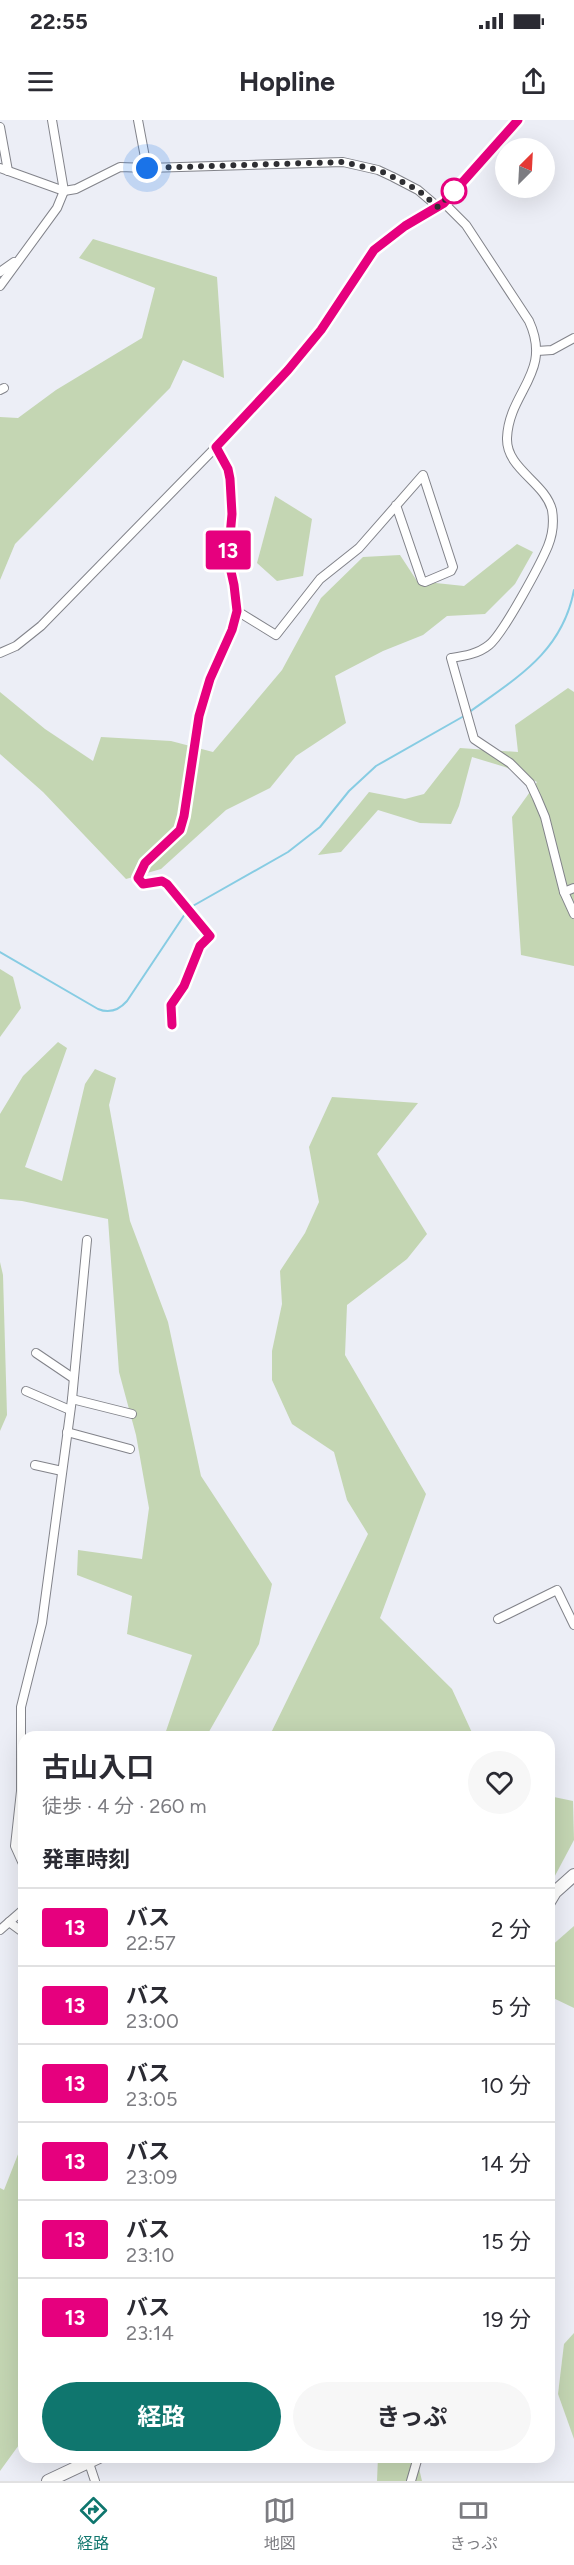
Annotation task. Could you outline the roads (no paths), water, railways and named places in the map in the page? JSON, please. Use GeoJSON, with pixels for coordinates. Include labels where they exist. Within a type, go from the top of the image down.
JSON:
{"type":"FeatureCollection","features":[{"type":"Feature","properties":{"kind":"main road"},"geometry":{"type":"LineString","coordinates":[[555,1892],[574,1875]]}},
{"type":"Feature","properties":{"kind":"main road"},"geometry":{"type":"LineString","coordinates":[[48,2481],[87,2463]]}},
{"type":"Feature","properties":{"kind":"street"},"geometry":{"type":"LineString","coordinates":[[0,286],[57,208],[64,191],[52,120]]}},
{"type":"Feature","properties":{"kind":"street"},"geometry":{"type":"LineString","coordinates":[[138,120],[147,168]]}},
{"type":"Feature","properties":{"kind":"street"},"geometry":{"type":"LineString","coordinates":[[0,653],[16,646],[41,626],[288,370],[321,330],[374,250],[405,226],[441,205],[518,120]]}},
{"type":"Feature","properties":{"kind":"street"},"geometry":{"type":"LineString","coordinates":[[0,127],[4,169],[64,191],[76,189],[120,167],[343,162],[378,170],[393,177],[441,205],[466,225],[529,321],[535,335],[537,351],[534,367],[508,432],[507,442],[513,459],[549,501],[553,528],[548,546],[506,624],[491,644],[482,650],[451,658],[474,739],[510,763],[530,783],[545,817],[564,892],[574,914]]}},
{"type":"Feature","properties":{"kind":"street"},"geometry":{"type":"LineString","coordinates":[[0,272],[20,259]]}},
{"type":"Feature","properties":{"kind":"street"},"geometry":{"type":"LineString","coordinates":[[537,351],[552,350],[574,338]]}},
{"type":"Feature","properties":{"kind":"street"},"geometry":{"type":"LineString","coordinates":[[172,1025],[171,1005],[184,986],[200,946],[210,936],[167,884],[162,881],[143,884],[138,878],[145,863],[180,830],[199,716],[210,679],[232,630],[237,611],[228,558],[232,514],[230,479],[228,469],[216,447]]}},
{"type":"Feature","properties":{"kind":"street"},"geometry":{"type":"LineString","coordinates":[[237,611],[276,635],[320,579],[359,548],[396,505],[423,475],[453,567],[451,571],[425,582],[422,581],[396,505]]}},
{"type":"Feature","properties":{"kind":"street"},"geometry":{"type":"LineString","coordinates":[[564,892],[574,888]]}},
{"type":"Feature","properties":{"kind":"street"},"geometry":{"type":"LineString","coordinates":[[21,1731],[21,1707],[42,1623],[72,1399],[87,1240]]}},
{"type":"Feature","properties":{"kind":"street"},"geometry":{"type":"LineString","coordinates":[[36,1353],[73,1378]]}},
{"type":"Feature","properties":{"kind":"street"},"geometry":{"type":"LineString","coordinates":[[26,1391],[70,1410]]}},
{"type":"Feature","properties":{"kind":"street"},"geometry":{"type":"LineString","coordinates":[[72,1399],[132,1414]]}},
{"type":"Feature","properties":{"kind":"street"},"geometry":{"type":"LineString","coordinates":[[67,1432],[130,1449]]}},
{"type":"Feature","properties":{"kind":"street"},"geometry":{"type":"LineString","coordinates":[[35,1464],[62,1471]]}},
{"type":"Feature","properties":{"kind":"street"},"geometry":{"type":"LineString","coordinates":[[498,1619],[557,1590],[574,1625]]}},
{"type":"Feature","properties":{"kind":"street"},"geometry":{"type":"LineString","coordinates":[[18,1818],[15,1846],[18,1853]]}},
{"type":"Feature","properties":{"kind":"street"},"geometry":{"type":"LineString","coordinates":[[0,1930],[18,1914]]}},
{"type":"Feature","properties":{"kind":"street"},"geometry":{"type":"LineString","coordinates":[[9,1922],[18,1929]]}},
{"type":"Feature","properties":{"kind":"street"},"geometry":{"type":"LineString","coordinates":[[94,2463],[95,2481]]}},
{"type":"Feature","properties":{"kind":"street"},"geometry":{"type":"LineString","coordinates":[[411,2481],[416,2463]]}},
{"type":"Feature","properties":{"kind":"waterway"},"geometry":{"type":"LineString","coordinates":[[468,713],[519,675],[548,647],[568,612],[574,590]]}},
{"type":"Feature","properties":{"kind":"waterway"},"geometry":{"type":"LineString","coordinates":[[191,907],[288,852],[320,827],[349,791],[376,766],[464,716]]}},
{"type":"Feature","properties":{"kind":"waterway"},"geometry":{"type":"LineString","coordinates":[[0,952],[98,1009],[114,1010],[127,1001],[187,911]]}}]}
